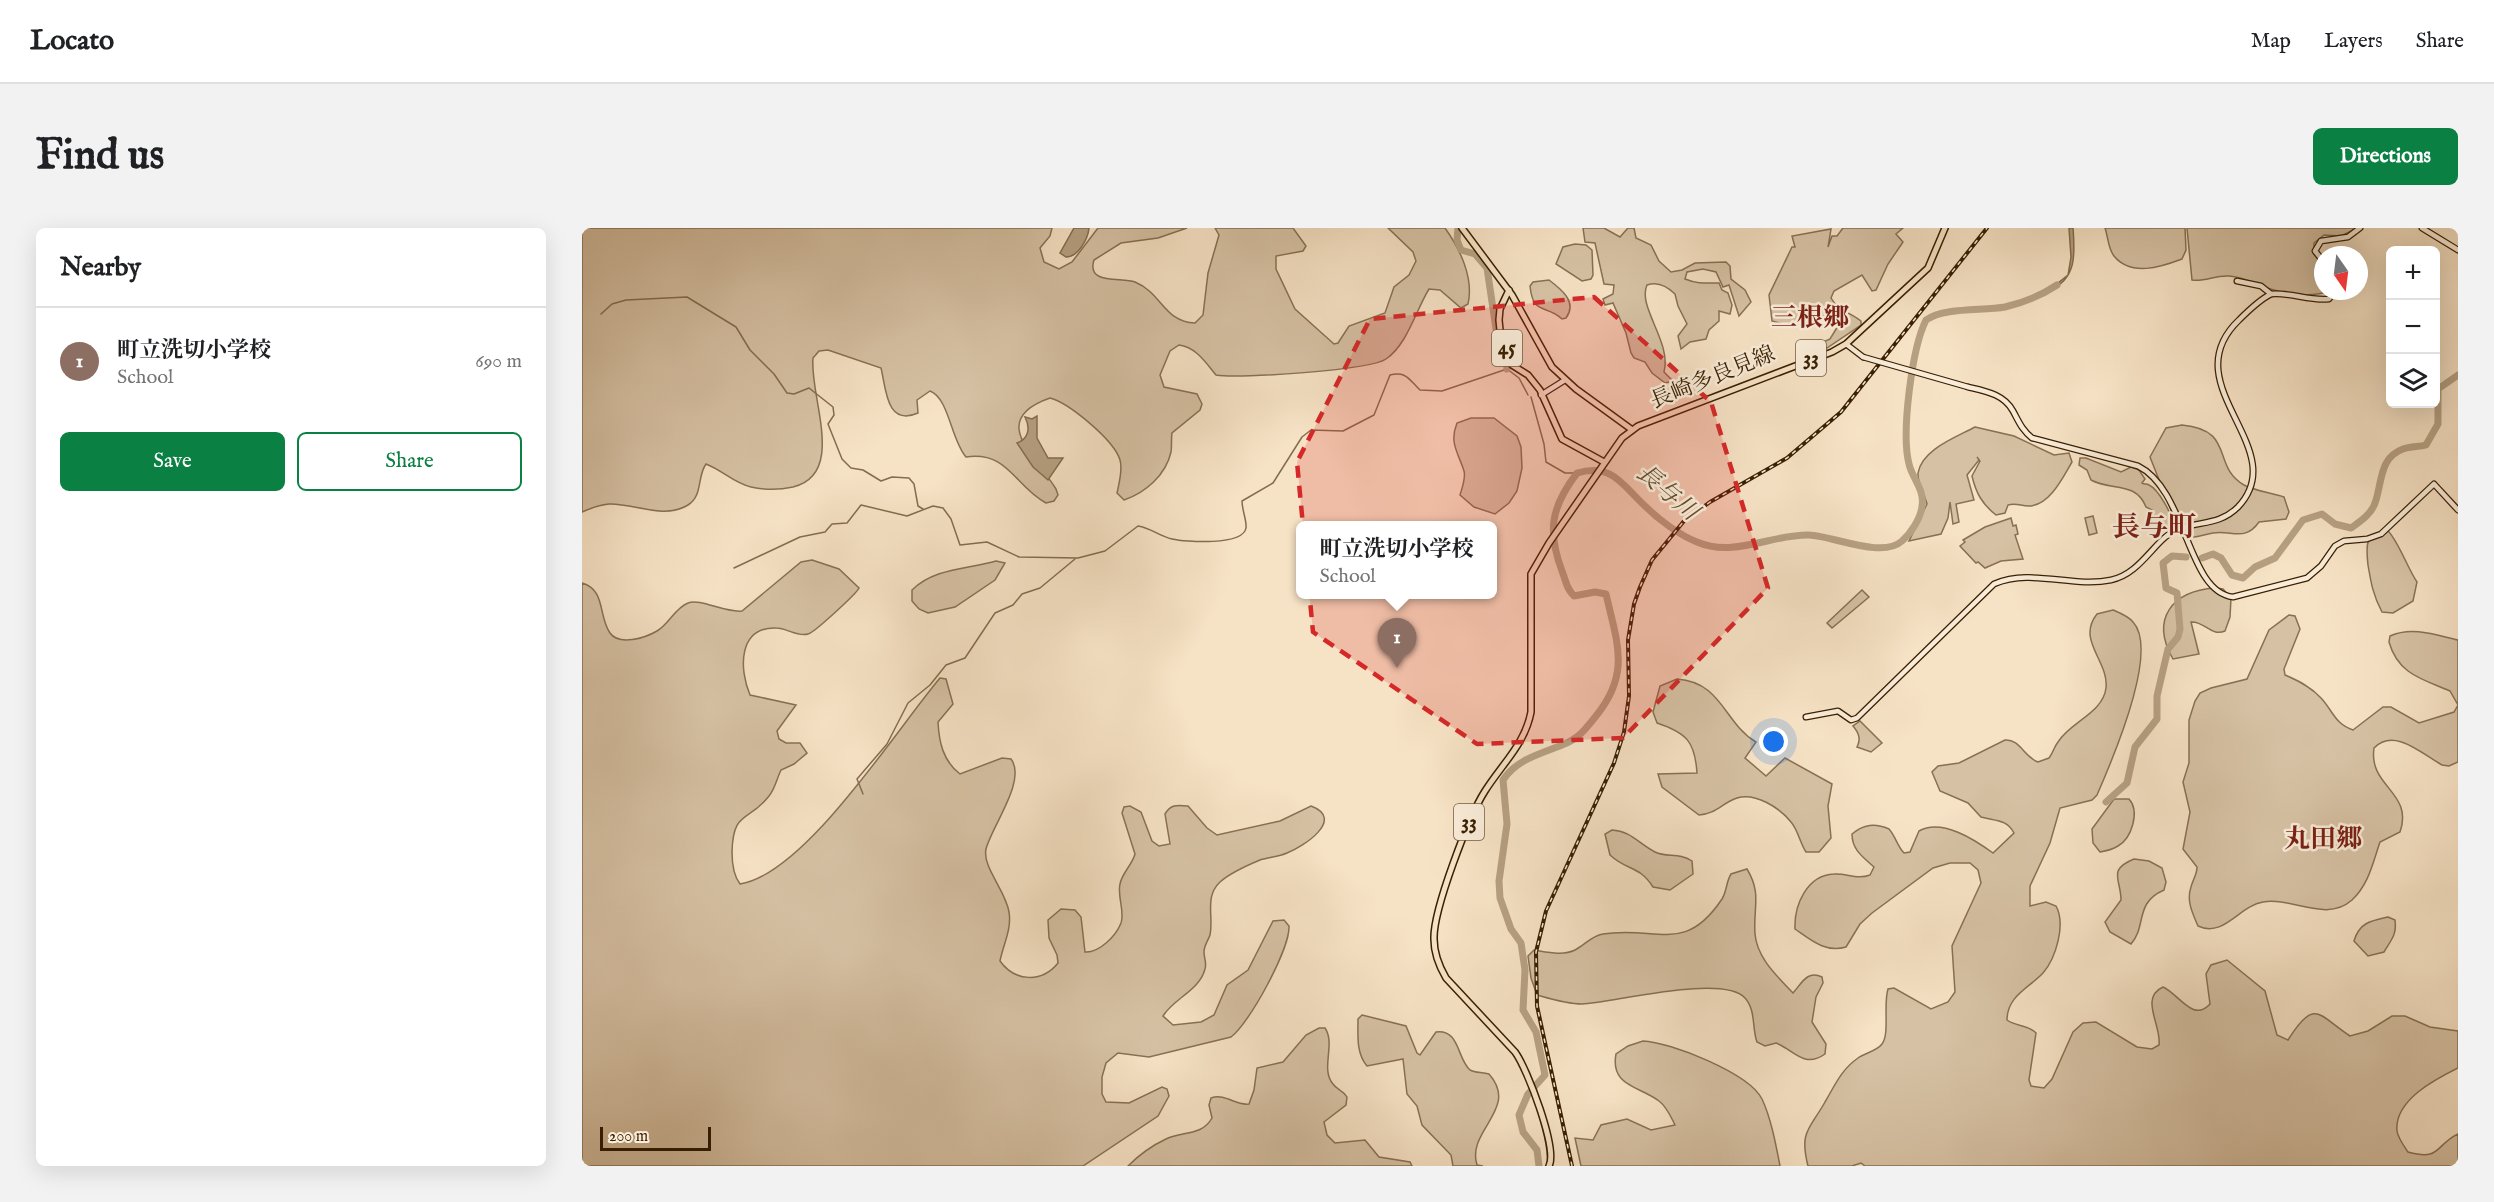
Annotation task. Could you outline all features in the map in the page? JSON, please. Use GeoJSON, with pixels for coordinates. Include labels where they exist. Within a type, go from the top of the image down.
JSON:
{"type":"FeatureCollection","features":[{"type":"Feature","properties":{"kind":"main road","name":"45"},"geometry":{"type":"LineString","coordinates":[[1462,228],[1509,290],[1552,367],[1565,380],[1631,429]]}},
{"type":"Feature","properties":{"kind":"main road","name":"長崎多良見線"},"geometry":{"type":"LineString","coordinates":[[1549,1166],[1551,1147],[1530,1084],[1515,1052],[1446,978],[1438,964],[1434,934],[1437,917],[1472,814],[1527,730],[1531,712],[1531,574],[1594,477],[1631,429],[1846,344],[1928,268],[1945,228]]}},
{"type":"Feature","properties":{"kind":"main road","name":"45"},"geometry":{"type":"LineString","coordinates":[[1509,290],[1500,309],[1500,330],[1512,365],[1528,375],[1540,390],[1562,439],[1603,464]]}},
{"type":"Feature","properties":{"kind":"street"},"geometry":{"type":"LineString","coordinates":[[2318,246],[2321,241],[2348,237],[2360,228]]}},
{"type":"Feature","properties":{"kind":"street"},"geometry":{"type":"LineString","coordinates":[[2422,228],[2458,250]]}},
{"type":"Feature","properties":{"kind":"street"},"geometry":{"type":"LineString","coordinates":[[2237,281],[2261,286],[2271,294]]}},
{"type":"Feature","properties":{"kind":"street"},"geometry":{"type":"LineString","coordinates":[[1806,717],[1838,711],[1851,720],[1857,718],[1994,584],[2021,577],[2095,581],[2118,578],[2136,568],[2171,534],[2183,528],[2223,518],[2236,508],[2248,492],[2252,475],[2251,456],[2219,382],[2217,356],[2228,330],[2271,294],[2287,293],[2314,299]]}},
{"type":"Feature","properties":{"kind":"street"},"geometry":{"type":"LineString","coordinates":[[1846,344],[1863,357],[2003,399],[2013,411],[2020,427],[2032,438],[2147,470],[2160,481],[2208,584],[2219,594],[2233,597],[2307,578],[2321,566],[2335,546],[2344,541],[2367,539],[2381,534],[2434,484],[2458,510]]}},
{"type":"Feature","properties":{"kind":"street"},"geometry":{"type":"LineString","coordinates":[[1541,395],[1565,380]]}},
{"type":"Feature","properties":{"kind":"highlighted area"},"geometry":{"type":"Polygon","coordinates":[[[1594,297],[1711,402],[1768,588],[1623,738],[1477,744],[1313,632],[1297,462],[1370,319],[1594,297]]]}},
{"type":"Feature","properties":{"kind":"shaded area"},"geometry":{"type":"Polygon","coordinates":[[[582,228],[1052,228],[1050,236],[1040,248],[1044,262],[1059,269],[1072,262],[1098,228],[1187,228],[1158,238],[1121,243],[1094,260],[1093,268],[1095,273],[1106,279],[1135,282],[1151,293],[1176,318],[1195,323],[1203,315],[1208,273],[1219,235],[1215,228],[1293,228],[1306,246],[1303,251],[1276,256],[1276,269],[1295,309],[1334,344],[1338,343],[1349,326],[1385,313],[1394,287],[1409,275],[1416,261],[1413,252],[1388,228],[1445,228],[1464,264],[1469,294],[1468,304],[1461,308],[1440,290],[1429,289],[1400,345],[1393,353],[1386,359],[1356,367],[1276,375],[1216,375],[1196,352],[1179,345],[1170,351],[1160,375],[1164,387],[1197,394],[1202,404],[1200,410],[1172,433],[1171,452],[1154,482],[1140,493],[1124,500],[1117,493],[1121,468],[1116,452],[1090,423],[1058,401],[1050,398],[1031,407],[1022,417],[1019,428],[1029,452],[1056,489],[1058,495],[1054,501],[1046,503],[1035,496],[1002,464],[992,459],[966,457],[961,450],[946,410],[936,395],[930,391],[917,400],[918,413],[907,416],[899,415],[889,403],[881,368],[828,350],[819,351],[813,358],[822,450],[818,467],[809,479],[788,488],[756,488],[739,483],[706,464],[693,501],[679,509],[659,511],[609,504],[582,512],[582,228]]]}},
{"type":"Feature","properties":{"kind":"shaded area"},"geometry":{"type":"Polygon","coordinates":[[[1074,228],[1089,228],[1082,247],[1075,254],[1066,257],[1060,253],[1074,228]]]}},
{"type":"Feature","properties":{"kind":"shaded area"},"geometry":{"type":"Polygon","coordinates":[[[1583,228],[1604,228],[1620,237],[1628,228],[1634,228],[1636,238],[1651,245],[1659,261],[1671,272],[1682,270],[1695,263],[1726,262],[1730,266],[1731,279],[1745,290],[1751,302],[1739,316],[1729,285],[1723,287],[1716,272],[1703,269],[1687,272],[1685,279],[1689,281],[1719,283],[1722,290],[1728,293],[1732,305],[1730,314],[1719,311],[1719,321],[1709,330],[1706,339],[1690,342],[1681,349],[1678,336],[1687,324],[1675,294],[1662,285],[1647,285],[1645,294],[1663,349],[1664,372],[1673,381],[1665,383],[1652,373],[1645,362],[1634,358],[1613,303],[1605,305],[1603,299],[1613,294],[1614,285],[1604,284],[1595,243],[1585,242],[1583,228]]]}},
{"type":"Feature","properties":{"kind":"shaded area"},"geometry":{"type":"Polygon","coordinates":[[[1843,228],[1903,228],[1896,234],[1903,242],[1888,264],[1876,290],[1872,291],[1862,275],[1834,291],[1831,298],[1834,302],[1861,321],[1861,325],[1827,348],[1822,348],[1819,344],[1830,339],[1838,326],[1845,324],[1844,317],[1839,314],[1829,318],[1811,317],[1807,322],[1790,326],[1772,321],[1769,295],[1792,247],[1795,247],[1792,236],[1831,229],[1828,247],[1832,236],[1837,236],[1843,228]]]}},
{"type":"Feature","properties":{"kind":"shaded area"},"geometry":{"type":"Polygon","coordinates":[[[2069,228],[2073,228],[2074,256],[2068,275],[2071,257],[2069,228]]]}},
{"type":"Feature","properties":{"kind":"shaded area"},"geometry":{"type":"Polygon","coordinates":[[[2105,228],[2185,228],[2186,250],[2182,259],[2165,265],[2146,268],[2129,266],[2112,253],[2105,228]]]}},
{"type":"Feature","properties":{"kind":"shaded area"},"geometry":{"type":"Polygon","coordinates":[[[2187,228],[2357,228],[2341,236],[2324,235],[2314,243],[2314,294],[2280,292],[2235,277],[2192,280],[2187,228]]]}},
{"type":"Feature","properties":{"kind":"shaded area"},"geometry":{"type":"Polygon","coordinates":[[[1575,244],[1586,245],[1592,250],[1593,275],[1591,279],[1582,281],[1556,264],[1563,247],[1575,244]]]}},
{"type":"Feature","properties":{"kind":"shaded area"},"geometry":{"type":"Polygon","coordinates":[[[2068,275],[2065,280],[2049,290],[2068,275]]]}},
{"type":"Feature","properties":{"kind":"shaded area"},"geometry":{"type":"Polygon","coordinates":[[[1549,280],[1563,292],[1569,301],[1570,307],[1566,318],[1562,319],[1537,306],[1534,302],[1530,286],[1533,282],[1549,280]]]}},
{"type":"Feature","properties":{"kind":"shaded area"},"geometry":{"type":"Polygon","coordinates":[[[1037,416],[1037,438],[1048,458],[1063,458],[1048,480],[1033,467],[1017,443],[1024,439],[1027,433],[1028,426],[1025,417],[1032,419],[1037,416]]]}},
{"type":"Feature","properties":{"kind":"shaded area"},"geometry":{"type":"Polygon","coordinates":[[[1471,418],[1494,418],[1517,436],[1521,447],[1522,468],[1517,491],[1509,503],[1495,514],[1474,507],[1460,495],[1464,483],[1464,471],[1455,447],[1454,436],[1457,423],[1471,418]]]}},
{"type":"Feature","properties":{"kind":"shaded area"},"geometry":{"type":"Polygon","coordinates":[[[2182,425],[2199,428],[2210,434],[2217,441],[2234,477],[2244,485],[2284,497],[2289,512],[2286,519],[2259,522],[2249,532],[2238,534],[2220,532],[2194,537],[2181,535],[2150,457],[2166,428],[2182,425]]]}},
{"type":"Feature","properties":{"kind":"shaded area"},"geometry":{"type":"Polygon","coordinates":[[[1975,427],[2014,436],[2054,455],[2069,453],[2072,462],[2056,488],[2045,500],[2031,506],[2008,505],[2005,513],[1996,515],[1983,502],[1972,476],[1980,461],[1977,457],[1979,460],[1967,475],[1974,500],[1956,504],[1959,522],[1953,524],[1950,502],[1948,518],[1941,534],[1909,541],[1927,504],[1918,476],[1921,465],[1926,457],[1941,445],[1975,427]]]}},
{"type":"Feature","properties":{"kind":"shaded area"},"geometry":{"type":"Polygon","coordinates":[[[2080,458],[2086,458],[2121,472],[2131,467],[2139,470],[2145,479],[2142,483],[2153,487],[2165,503],[2172,525],[2160,531],[2152,510],[2146,507],[2136,493],[2091,480],[2087,470],[2079,465],[2080,458]]]}},
{"type":"Feature","properties":{"kind":"shaded area"},"geometry":{"type":"Polygon","coordinates":[[[2093,516],[2097,533],[2089,535],[2085,518],[2093,516]]]}},
{"type":"Feature","properties":{"kind":"shaded area"},"geometry":{"type":"Polygon","coordinates":[[[2011,518],[2013,526],[2016,525],[2018,534],[2015,535],[2023,559],[2001,561],[1985,568],[1978,562],[1976,563],[1960,546],[1965,542],[1963,540],[1985,527],[2011,518]]]}},
{"type":"Feature","properties":{"kind":"shaded area"},"geometry":{"type":"Polygon","coordinates":[[[2387,530],[2395,540],[2417,582],[2413,601],[2393,613],[2382,612],[2379,606],[2371,583],[2367,558],[2370,538],[2374,534],[2387,530]]]}},
{"type":"Feature","properties":{"kind":"shaded area"},"geometry":{"type":"Polygon","coordinates":[[[812,560],[839,569],[859,588],[808,634],[776,628],[754,634],[748,642],[743,662],[746,685],[750,695],[796,705],[777,731],[779,739],[786,743],[800,743],[807,753],[794,764],[781,770],[769,796],[743,818],[735,829],[732,860],[734,873],[740,884],[765,874],[792,855],[820,828],[848,797],[940,678],[946,679],[953,704],[938,722],[939,737],[943,751],[954,769],[960,774],[1002,758],[1011,759],[1015,768],[1012,791],[989,839],[986,856],[987,863],[1004,896],[1010,918],[1000,961],[1013,973],[1021,976],[1037,977],[1052,970],[1058,963],[1049,938],[1048,920],[1061,909],[1075,910],[1081,917],[1085,952],[1101,947],[1119,928],[1122,918],[1120,884],[1135,854],[1122,813],[1124,807],[1130,806],[1141,812],[1152,841],[1159,846],[1170,844],[1165,814],[1175,806],[1188,806],[1207,828],[1217,835],[1280,821],[1311,806],[1321,812],[1324,818],[1323,825],[1318,832],[1302,845],[1234,872],[1215,888],[1211,901],[1210,935],[1204,950],[1206,967],[1198,983],[1173,1004],[1163,1016],[1173,1025],[1201,1022],[1214,1015],[1227,985],[1248,970],[1273,921],[1284,920],[1289,926],[1283,951],[1258,1002],[1248,1017],[1231,1037],[1149,1057],[1118,1053],[1106,1063],[1102,1077],[1102,1094],[1106,1102],[1129,1103],[1162,1087],[1167,1089],[1169,1096],[1158,1116],[1083,1166],[582,1166],[582,583],[595,591],[610,633],[619,639],[632,640],[657,631],[679,608],[688,603],[699,602],[728,610],[742,611],[801,562],[812,560]]]}},
{"type":"Feature","properties":{"kind":"shaded area"},"geometry":{"type":"Polygon","coordinates":[[[996,561],[1005,563],[995,580],[955,607],[928,613],[919,609],[912,601],[912,590],[930,577],[996,561]]]}},
{"type":"Feature","properties":{"kind":"shaded area"},"geometry":{"type":"Polygon","coordinates":[[[2215,588],[2223,589],[2231,598],[2230,617],[2225,631],[2212,631],[2196,622],[2191,622],[2199,654],[2173,659],[2166,645],[2164,631],[2169,610],[2187,595],[2215,588]]]}},
{"type":"Feature","properties":{"kind":"shaded area"},"geometry":{"type":"Polygon","coordinates":[[[1862,590],[1869,597],[1832,628],[1827,623],[1862,590]]]}},
{"type":"Feature","properties":{"kind":"shaded area"},"geometry":{"type":"Polygon","coordinates":[[[2113,610],[2131,620],[2140,636],[2141,657],[2137,681],[2122,734],[2097,795],[2092,800],[2060,808],[2050,843],[2030,886],[2030,906],[2046,902],[2056,906],[2060,922],[2058,941],[2048,967],[2020,993],[2008,1012],[2007,1020],[2036,1033],[2029,1080],[2031,1086],[2044,1088],[2052,1079],[2073,1032],[2083,1023],[2096,1022],[2137,1047],[2152,1049],[2159,1045],[2152,1005],[2156,992],[2163,987],[2192,1009],[2204,1009],[2210,1004],[2206,974],[2211,965],[2227,960],[2265,991],[2277,1035],[2288,1040],[2297,1027],[2311,1014],[2323,1017],[2350,1036],[2368,1031],[2392,1016],[2405,1016],[2430,1027],[2458,1031],[2458,1068],[2428,1085],[2409,1100],[2398,1120],[2397,1131],[2408,1152],[2426,1155],[2436,1151],[2458,1134],[2458,1166],[1865,1166],[1861,1163],[1852,1166],[1808,1166],[1805,1137],[1835,1084],[1852,1063],[1882,1044],[1886,1033],[1888,989],[1894,988],[1931,1009],[1948,1002],[1955,992],[1952,946],[1981,883],[1978,870],[1970,863],[1950,863],[1933,868],[1872,913],[1860,924],[1846,947],[1838,948],[1825,947],[1795,929],[1797,910],[1804,893],[1816,880],[1825,876],[1870,875],[1874,867],[1856,849],[1852,834],[1861,828],[1870,826],[1889,829],[1904,853],[1910,852],[1919,831],[1938,827],[1958,832],[1993,853],[2014,833],[2011,828],[2000,821],[1981,817],[1968,803],[1940,791],[1932,772],[1938,766],[1959,763],[2005,740],[2015,742],[2033,760],[2038,762],[2049,758],[2063,735],[2093,711],[2104,697],[2106,678],[2091,642],[2090,633],[2091,624],[2097,614],[2113,610]]]}},
{"type":"Feature","properties":{"kind":"shaded area"},"geometry":{"type":"Polygon","coordinates":[[[2289,615],[2295,616],[2300,629],[2284,669],[2285,675],[2313,691],[2338,721],[2353,730],[2383,707],[2391,707],[2419,723],[2454,712],[2458,705],[2458,762],[2449,766],[2442,765],[2408,744],[2390,740],[2382,742],[2374,748],[2374,761],[2383,781],[2401,807],[2403,819],[2400,832],[2380,842],[2373,865],[2358,894],[2342,906],[2331,909],[2309,908],[2274,901],[2263,902],[2246,909],[2224,925],[2207,929],[2198,926],[2191,907],[2189,897],[2197,867],[2183,849],[2190,812],[2183,782],[2189,763],[2189,720],[2200,693],[2247,679],[2269,630],[2289,615]]]}},
{"type":"Feature","properties":{"kind":"shaded area"},"geometry":{"type":"Polygon","coordinates":[[[2415,632],[2458,640],[2458,705],[2450,691],[2412,674],[2398,661],[2389,642],[2390,636],[2415,632]]]}},
{"type":"Feature","properties":{"kind":"shaded area"},"geometry":{"type":"Polygon","coordinates":[[[1677,679],[1704,687],[1713,695],[1736,725],[1756,742],[1745,758],[1766,776],[1785,758],[1832,784],[1828,806],[1831,838],[1819,852],[1806,852],[1791,822],[1767,802],[1751,797],[1737,798],[1710,813],[1699,815],[1662,787],[1658,774],[1697,773],[1694,754],[1688,740],[1676,731],[1657,723],[1653,712],[1660,686],[1677,679]]]}},
{"type":"Feature","properties":{"kind":"shaded area"},"geometry":{"type":"Polygon","coordinates":[[[1860,721],[1882,743],[1871,752],[1857,747],[1859,736],[1853,726],[1860,721]]]}},
{"type":"Feature","properties":{"kind":"shaded area"},"geometry":{"type":"Polygon","coordinates":[[[2114,799],[2129,799],[2134,810],[2133,824],[2123,842],[2114,848],[2100,852],[2093,843],[2092,829],[2114,799]]]}},
{"type":"Feature","properties":{"kind":"shaded area"},"geometry":{"type":"Polygon","coordinates":[[[1612,830],[1630,835],[1660,854],[1687,858],[1692,861],[1693,874],[1670,890],[1653,887],[1638,871],[1622,864],[1610,855],[1605,834],[1612,830]]]}},
{"type":"Feature","properties":{"kind":"shaded area"},"geometry":{"type":"Polygon","coordinates":[[[2134,859],[2149,861],[2162,868],[2166,882],[2164,890],[2148,901],[2139,930],[2131,944],[2110,932],[2105,922],[2121,900],[2118,871],[2134,859]]]}},
{"type":"Feature","properties":{"kind":"shaded area"},"geometry":{"type":"Polygon","coordinates":[[[1747,869],[1756,893],[1755,934],[1764,959],[1793,993],[1809,976],[1822,977],[1823,983],[1816,997],[1812,1022],[1826,1044],[1825,1054],[1811,1060],[1805,1059],[1776,1043],[1765,1046],[1757,1042],[1751,1008],[1745,998],[1733,991],[1692,989],[1668,991],[1582,1004],[1537,995],[1531,978],[1528,956],[1534,950],[1555,953],[1570,952],[1603,934],[1622,932],[1668,935],[1682,933],[1695,927],[1708,916],[1722,899],[1731,874],[1747,869]]]}},
{"type":"Feature","properties":{"kind":"shaded area"},"geometry":{"type":"Polygon","coordinates":[[[2388,917],[2395,920],[2393,937],[2384,952],[2368,956],[2354,941],[2356,935],[2366,924],[2388,917]]]}},
{"type":"Feature","properties":{"kind":"shaded area"},"geometry":{"type":"Polygon","coordinates":[[[1362,1015],[1406,1026],[1417,1053],[1420,1055],[1436,1032],[1444,1032],[1454,1040],[1470,1070],[1489,1074],[1497,1087],[1499,1098],[1476,1152],[1477,1165],[1483,1166],[1453,1166],[1451,1155],[1422,1125],[1417,1106],[1407,1094],[1403,1059],[1367,1066],[1363,1061],[1358,1044],[1358,1019],[1362,1015]]]}},
{"type":"Feature","properties":{"kind":"shaded area"},"geometry":{"type":"Polygon","coordinates":[[[1319,1028],[1325,1028],[1328,1034],[1329,1078],[1347,1097],[1346,1105],[1324,1122],[1327,1135],[1335,1143],[1365,1140],[1379,1157],[1410,1162],[1412,1166],[1128,1166],[1161,1142],[1198,1130],[1208,1124],[1212,1118],[1209,1105],[1211,1098],[1221,1097],[1249,1104],[1254,1090],[1257,1068],[1283,1062],[1306,1035],[1319,1028]]]}},
{"type":"Feature","properties":{"kind":"shaded area"},"geometry":{"type":"Polygon","coordinates":[[[1643,1041],[1671,1047],[1708,1061],[1726,1069],[1754,1089],[1762,1099],[1768,1115],[1780,1166],[1581,1166],[1575,1138],[1593,1140],[1601,1125],[1627,1119],[1651,1130],[1675,1125],[1662,1103],[1628,1084],[1617,1073],[1616,1054],[1628,1046],[1643,1041]]]}},
{"type":"Feature","properties":{"kind":"waterway"},"geometry":{"type":"LineString","coordinates":[[1458,228],[1457,240],[1461,250],[1475,254],[1487,268],[1496,329],[1505,351],[1507,369]]}},
{"type":"Feature","properties":{"kind":"waterway","name":"長与川"},"geometry":{"type":"LineString","coordinates":[[1539,1166],[1537,1150],[1523,1132],[1519,1115],[1528,1094],[1545,1075],[1536,1032],[1523,1010],[1525,970],[1521,943],[1511,929],[1500,898],[1499,881],[1507,824],[1503,780],[1522,762],[1568,743],[1585,730],[1607,700],[1614,686],[1618,657],[1606,594],[1595,592],[1574,596],[1568,587],[1557,557],[1554,544],[1554,520],[1568,485],[1577,473],[1600,471],[1608,474],[1616,478],[1669,526],[1690,539],[1711,546],[1739,547],[1809,535],[1870,547],[1893,546],[1902,541],[1912,530],[1922,506],[1922,495],[1909,464],[1906,432],[1912,370],[1926,320],[1953,311],[2005,307],[2025,301],[2057,285]]}},
{"type":"Feature","properties":{"kind":"waterway"},"geometry":{"type":"LineString","coordinates":[[601,314],[612,304],[626,300],[687,297],[736,327],[750,350],[774,374],[787,393],[794,394],[809,388],[833,407],[834,415],[828,424],[842,459],[851,468],[863,470],[881,481],[892,477],[909,478],[914,484],[918,506],[923,509]]}},
{"type":"Feature","properties":{"kind":"waterway"},"geometry":{"type":"LineString","coordinates":[[734,568],[800,537],[825,532],[832,524],[847,523],[861,505],[907,516],[933,506],[943,508],[951,519],[960,545],[987,542],[1019,557],[1078,558],[1105,551],[1138,526],[1167,538],[1179,540],[1200,542],[1235,538],[1246,528],[1242,501],[1273,483],[1302,437],[1311,430],[1343,431],[1374,415],[1390,375],[1404,375],[1420,390],[1442,391],[1507,369],[1519,378],[1528,395]]}},
{"type":"Feature","properties":{"kind":"waterway"},"geometry":{"type":"LineString","coordinates":[[2202,558],[2213,554],[2221,558],[2232,575],[2243,578],[2255,567],[2275,558],[2303,520],[2322,514],[2335,524],[2351,528],[2372,509],[2383,470],[2390,458],[2403,449],[2426,445],[2438,424],[2438,389],[2458,375]]}},
{"type":"Feature","properties":{"kind":"waterway"},"geometry":{"type":"LineString","coordinates":[[1531,397],[1544,444],[1546,462],[1565,473],[1577,473]]}},
{"type":"Feature","properties":{"kind":"waterway"},"geometry":{"type":"LineString","coordinates":[[2106,802],[2127,783],[2135,747],[2157,719],[2157,696],[2168,649],[2178,637],[2180,629],[2177,593],[2166,588],[2163,563],[2172,556],[2186,557]]}},
{"type":"Feature","properties":{"kind":"waterway"},"geometry":{"type":"LineString","coordinates":[[863,794],[857,779],[887,744],[908,703],[930,685],[946,665],[965,658],[995,613],[1013,605],[1022,594],[1040,588],[1075,559]]}},
{"type":"Feature","properties":{"kind":"railway"},"geometry":{"type":"LineString","coordinates":[[1572,1166],[1537,1006],[1536,952],[1546,911],[1614,763],[1624,732],[1629,696],[1628,640],[1634,604],[1640,587],[1652,560],[1684,521],[1710,502],[1787,458],[1841,412],[1987,228]]}},
{"type":"Feature","properties":{"kind":"place","name":"町立洗切小学校"},"geometry":{"type":"Point","coordinates":[1397,668]}},
{"type":"Feature","properties":{"kind":"district","name":"三根郷"},"geometry":{"type":"Point","coordinates":[1810,318]}},
{"type":"Feature","properties":{"kind":"district","name":"長与町"},"geometry":{"type":"Point","coordinates":[2154,528]}},
{"type":"Feature","properties":{"kind":"district","name":"丸田郷"},"geometry":{"type":"Point","coordinates":[2323,839]}}]}
